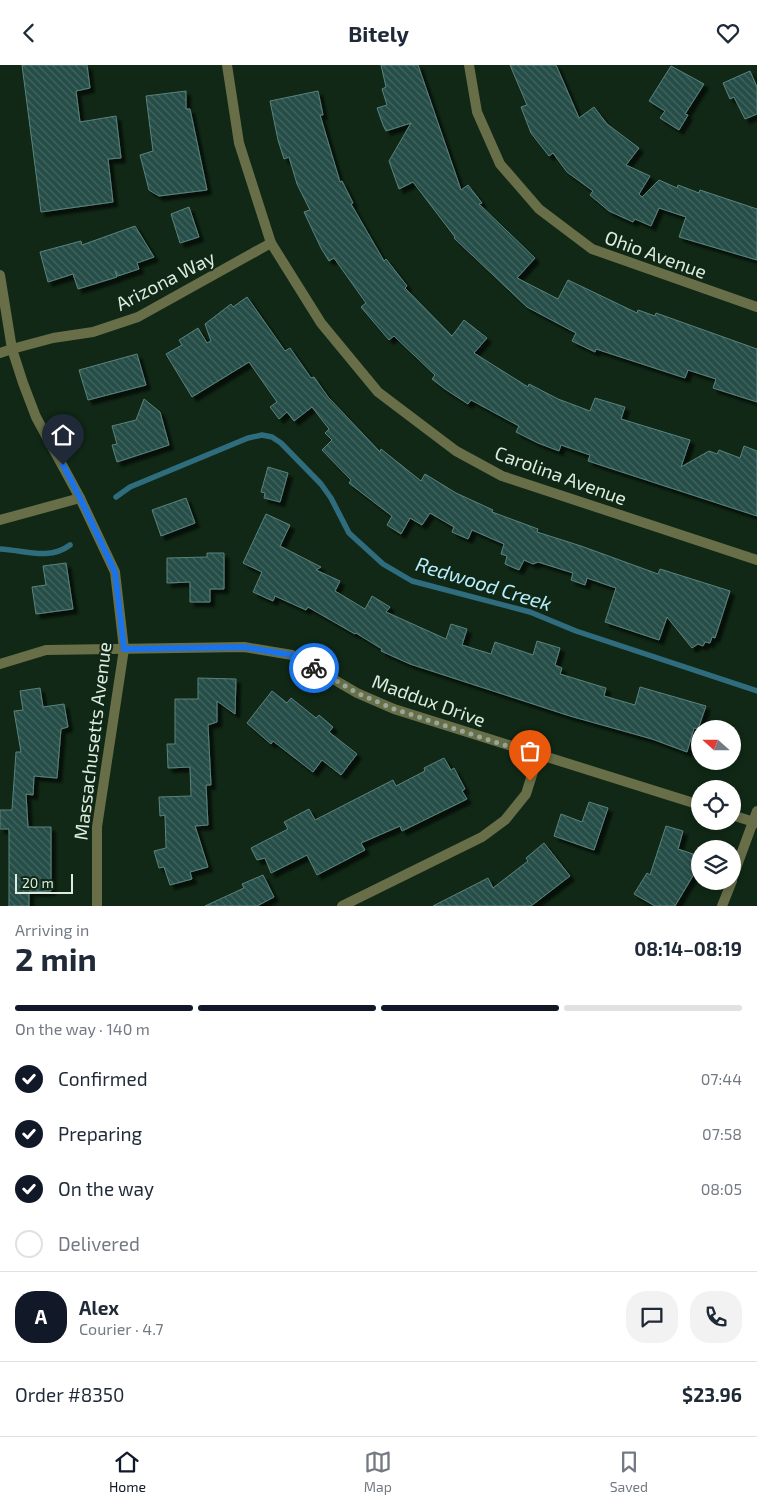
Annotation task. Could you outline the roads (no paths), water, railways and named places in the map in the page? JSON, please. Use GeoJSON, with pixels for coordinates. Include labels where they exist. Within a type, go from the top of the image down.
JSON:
{"type":"FeatureCollection","features":[{"type":"Feature","properties":{"kind":"street","name":"Carolina Avenue"},"geometry":{"type":"LineString","coordinates":[[227,65],[239,143],[271,243],[321,323],[378,392],[456,451],[502,476],[757,560]]}},
{"type":"Feature","properties":{"kind":"street","name":"Ohio Avenue"},"geometry":{"type":"LineString","coordinates":[[470,65],[477,112],[500,164],[539,209],[592,249],[757,307]]}},
{"type":"Feature","properties":{"kind":"street","name":"Arizona Way"},"geometry":{"type":"LineString","coordinates":[[0,353],[52,338],[93,332],[138,317],[271,243]]}},
{"type":"Feature","properties":{"kind":"street","name":"Massachusetts Avenue"},"geometry":{"type":"LineString","coordinates":[[0,275],[12,349],[36,417],[80,498],[115,572],[124,649],[97,827],[97,906]]}},
{"type":"Feature","properties":{"kind":"street"},"geometry":{"type":"LineString","coordinates":[[0,520],[80,498]]}},
{"type":"Feature","properties":{"kind":"street","name":"Maddux Drive"},"geometry":{"type":"LineString","coordinates":[[0,664],[46,650],[244,647],[292,655],[357,693],[394,709],[538,756],[691,802]]}},
{"type":"Feature","properties":{"kind":"street"},"geometry":{"type":"LineString","coordinates":[[342,906],[482,837],[505,820],[526,794],[538,756]]}},
{"type":"Feature","properties":{"kind":"street"},"geometry":{"type":"LineString","coordinates":[[741,858],[755,823],[757,811]]}},
{"type":"Feature","properties":{"kind":"street"},"geometry":{"type":"LineString","coordinates":[[741,818],[755,823]]}},
{"type":"Feature","properties":{"kind":"street"},"geometry":{"type":"LineString","coordinates":[[722,906],[728,890]]}},
{"type":"Feature","properties":{"kind":"waterway","name":"Redwood Creek"},"geometry":{"type":"LineString","coordinates":[[116,497],[130,487],[248,438],[262,435],[272,437],[281,443],[321,484],[331,498],[349,533],[383,564],[412,581],[530,612],[576,631],[757,691]]}},
{"type":"Feature","properties":{"kind":"waterway","name":"Redwood Creek"},"geometry":{"type":"LineString","coordinates":[[0,549],[45,554],[54,553],[70,545]]}}]}
